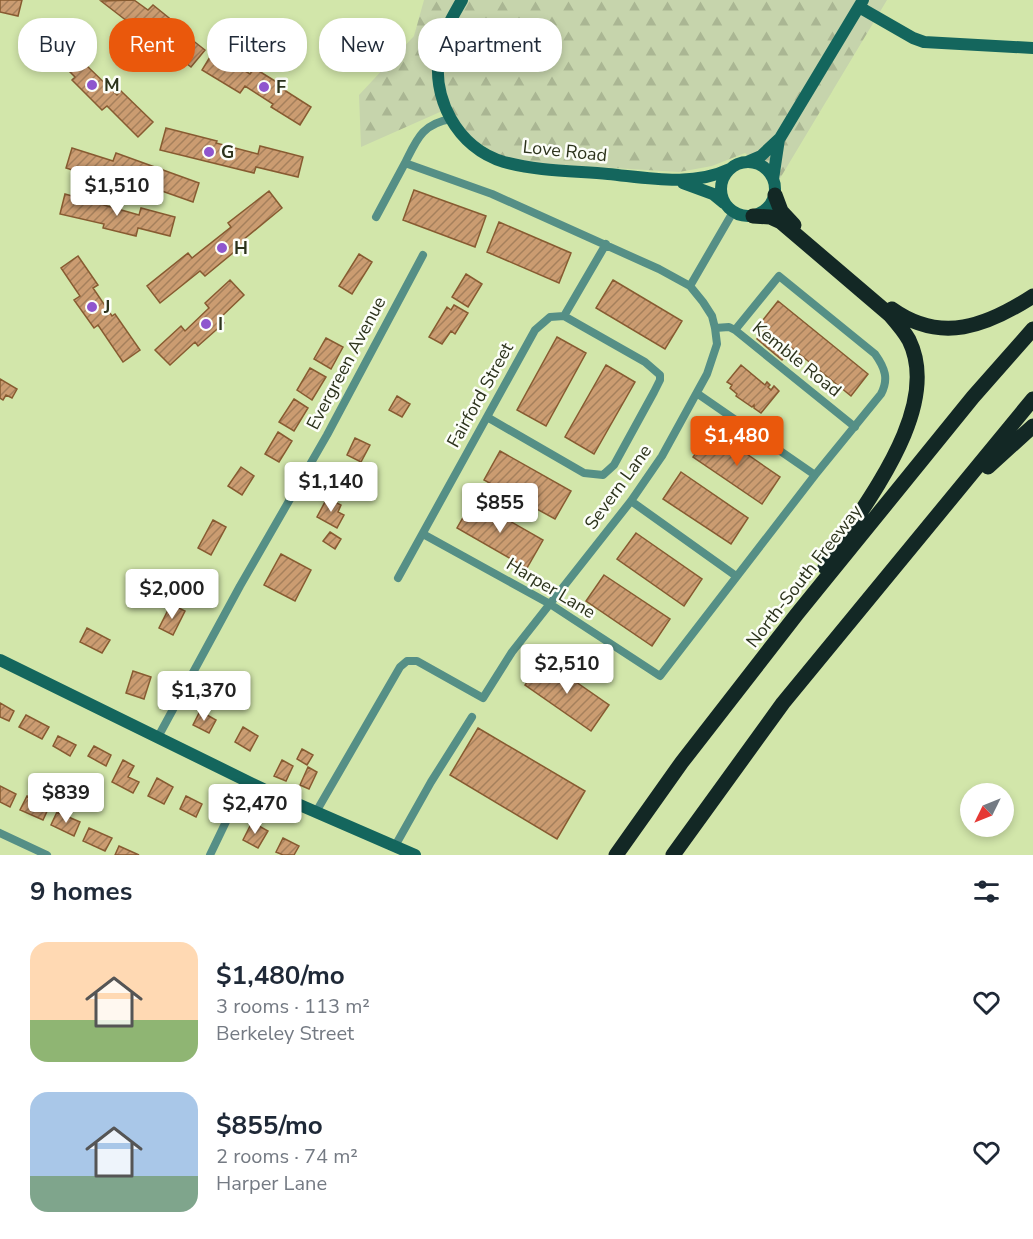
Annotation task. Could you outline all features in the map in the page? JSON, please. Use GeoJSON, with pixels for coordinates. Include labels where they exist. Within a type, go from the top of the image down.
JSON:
{"type":"FeatureCollection","features":[{"type":"Feature","properties":{"kind":"highway"},"geometry":{"type":"LineString","coordinates":[[774,187],[782,211],[790,221],[892,309],[917,324],[948,329],[966,327],[993,319],[1033,296]]}},
{"type":"Feature","properties":{"kind":"highway"},"geometry":{"type":"LineString","coordinates":[[753,216],[770,217],[782,222],[890,315],[910,341],[916,361],[917,389],[903,439],[880,482],[838,544],[797,614]]}},
{"type":"Feature","properties":{"kind":"highway","name":"North-South Freeway"},"geometry":{"type":"LineString","coordinates":[[616,855],[681,762],[797,614],[973,397],[1033,329]]}},
{"type":"Feature","properties":{"kind":"highway"},"geometry":{"type":"LineString","coordinates":[[673,855],[783,703],[1033,399]]}},
{"type":"Feature","properties":{"kind":"highway"},"geometry":{"type":"LineString","coordinates":[[920,535],[1001,454],[1033,426]]}},
{"type":"Feature","properties":{"kind":"street","name":"Love Road"},"geometry":{"type":"LineString","coordinates":[[462,0],[443,37],[438,65],[440,94],[450,119],[468,141],[486,153],[503,161],[532,168],[674,180],[705,178],[729,169]]}},
{"type":"Feature","properties":{"kind":"street"},"geometry":{"type":"LineString","coordinates":[[780,138],[774,187],[768,208],[753,216],[742,216],[730,209],[722,198],[721,186],[729,169],[761,156],[780,138],[861,4],[913,38],[924,42],[1033,48]]}},
{"type":"Feature","properties":{"kind":"street"},"geometry":{"type":"LineString","coordinates":[[376,217],[419,137],[429,125],[450,119]]}},
{"type":"Feature","properties":{"kind":"street"},"geometry":{"type":"LineString","coordinates":[[747,162],[763,166],[774,187]]}},
{"type":"Feature","properties":{"kind":"street","name":"Severn Lane"},"geometry":{"type":"LineString","coordinates":[[316,812],[400,667],[407,661],[417,662],[483,698],[512,652],[631,501],[662,456],[698,393],[714,357],[717,344],[712,316],[690,286],[606,244],[492,194],[405,163]]}},
{"type":"Feature","properties":{"kind":"street","name":"Love Road"},"geometry":{"type":"LineString","coordinates":[[674,180],[713,194],[730,209]]}},
{"type":"Feature","properties":{"kind":"street"},"geometry":{"type":"LineString","coordinates":[[690,286],[730,209]]}},
{"type":"Feature","properties":{"kind":"street"},"geometry":{"type":"LineString","coordinates":[[487,417],[584,473],[603,475],[614,465],[654,392],[660,375],[645,362],[564,316],[606,244]]}},
{"type":"Feature","properties":{"kind":"street","name":"Evergreen Avenue"},"geometry":{"type":"LineString","coordinates":[[158,737],[240,586],[327,435],[423,255]]}},
{"type":"Feature","properties":{"kind":"street"},"geometry":{"type":"LineString","coordinates":[[631,501],[736,576],[886,385],[886,375],[882,364],[874,354],[778,276],[735,330]]}},
{"type":"Feature","properties":{"kind":"street","name":"Fairford Street"},"geometry":{"type":"LineString","coordinates":[[398,578],[535,330],[550,317],[564,316]]}},
{"type":"Feature","properties":{"kind":"street","name":"Kemble Road"},"geometry":{"type":"LineString","coordinates":[[715,328],[729,327],[735,330],[855,427]]}},
{"type":"Feature","properties":{"kind":"street"},"geometry":{"type":"LineString","coordinates":[[698,393],[815,475]]}},
{"type":"Feature","properties":{"kind":"street","name":"Harper Lane"},"geometry":{"type":"LineString","coordinates":[[423,534],[550,604],[660,676],[736,576]]}},
{"type":"Feature","properties":{"kind":"street"},"geometry":{"type":"LineString","coordinates":[[0,660],[246,780],[415,855]]}},
{"type":"Feature","properties":{"kind":"street"},"geometry":{"type":"LineString","coordinates":[[395,846],[431,782],[472,717]]}},
{"type":"Feature","properties":{"kind":"street"},"geometry":{"type":"LineString","coordinates":[[210,855],[246,780]]}},
{"type":"Feature","properties":{"kind":"street"},"geometry":{"type":"LineString","coordinates":[[0,833],[47,855]]}},
{"type":"Feature","properties":{"kind":"green space"},"geometry":{"type":"Polygon","coordinates":[[[424,0],[887,0],[779,180],[745,153],[712,166],[679,172],[532,163],[500,156],[476,141],[463,128],[449,108],[361,147],[359,95],[380,72],[406,72],[406,45],[414,36],[418,22],[418,72],[562,72],[562,18],[419,18],[424,0]]]}},
{"type":"Feature","properties":{"kind":"building"},"geometry":{"type":"Polygon","coordinates":[[[0,0],[22,0],[18,16],[0,12],[0,0]]]}},
{"type":"Feature","properties":{"kind":"building"},"geometry":{"type":"Polygon","coordinates":[[[134,0],[148,10],[153,5],[169,18],[123,18],[101,1],[134,0]]]}},
{"type":"Feature","properties":{"kind":"building"},"geometry":{"type":"Polygon","coordinates":[[[195,42],[205,50],[195,62],[195,42]]]}},
{"type":"Feature","properties":{"kind":"building","name":"F"},"geometry":{"type":"Polygon","coordinates":[[[207,62],[207,72],[247,72],[250,74],[260,72],[311,107],[300,125],[271,107],[273,104],[245,86],[240,93],[202,70],[207,62]]]}},
{"type":"Feature","properties":{"kind":"building","name":"M"},"geometry":{"type":"Polygon","coordinates":[[[70,72],[93,72],[117,95],[121,91],[153,122],[138,137],[107,106],[102,110],[72,80],[75,77],[70,72]]]}},
{"type":"Feature","properties":{"kind":"building","name":"G"},"geometry":{"type":"Polygon","coordinates":[[[166,128],[258,154],[260,146],[303,157],[298,177],[256,167],[254,173],[160,150],[166,128]]]}},
{"type":"Feature","properties":{"kind":"building"},"geometry":{"type":"Polygon","coordinates":[[[72,148],[113,161],[116,153],[199,183],[193,202],[111,173],[108,181],[66,168],[72,148]]]}},
{"type":"Feature","properties":{"kind":"building"},"geometry":{"type":"Polygon","coordinates":[[[414,190],[486,216],[475,247],[403,220],[414,190]]]}},
{"type":"Feature","properties":{"kind":"building","name":"H"},"geometry":{"type":"Polygon","coordinates":[[[269,191],[282,208],[243,240],[245,243],[205,276],[200,271],[160,303],[147,286],[188,253],[192,258],[231,227],[228,223],[269,191]]]}},
{"type":"Feature","properties":{"kind":"building"},"geometry":{"type":"Polygon","coordinates":[[[65,194],[139,215],[141,208],[175,217],[170,236],[138,228],[136,236],[103,228],[104,224],[60,214],[65,194]]]}},
{"type":"Feature","properties":{"kind":"building"},"geometry":{"type":"Polygon","coordinates":[[[499,222],[571,253],[559,283],[487,252],[499,222]]]}},
{"type":"Feature","properties":{"kind":"building"},"geometry":{"type":"Polygon","coordinates":[[[359,254],[372,262],[352,294],[339,286],[359,254]]]}},
{"type":"Feature","properties":{"kind":"building","name":"J"},"geometry":{"type":"Polygon","coordinates":[[[78,256],[98,285],[93,288],[112,316],[115,314],[140,350],[123,362],[98,325],[94,328],[74,300],[80,296],[61,268],[78,256]]]}},
{"type":"Feature","properties":{"kind":"building"},"geometry":{"type":"Polygon","coordinates":[[[466,274],[482,284],[468,307],[452,297],[466,274]]]}},
{"type":"Feature","properties":{"kind":"building","name":"I"},"geometry":{"type":"Polygon","coordinates":[[[230,280],[244,295],[220,318],[224,323],[198,346],[195,342],[170,365],[155,350],[181,326],[185,331],[209,308],[205,303],[230,280]]]}},
{"type":"Feature","properties":{"kind":"building"},"geometry":{"type":"Polygon","coordinates":[[[613,280],[682,321],[665,349],[596,308],[613,280]]]}},
{"type":"Feature","properties":{"kind":"building"},"geometry":{"type":"Polygon","coordinates":[[[778,301],[868,374],[851,396],[792,348],[782,360],[757,339],[765,329],[759,325],[778,301]]]}},
{"type":"Feature","properties":{"kind":"building"},"geometry":{"type":"Polygon","coordinates":[[[454,305],[468,313],[455,334],[451,331],[442,344],[429,337],[447,307],[451,310],[454,305]]]}},
{"type":"Feature","properties":{"kind":"building"},"geometry":{"type":"Polygon","coordinates":[[[557,337],[586,353],[546,426],[517,410],[557,337]]]}},
{"type":"Feature","properties":{"kind":"building"},"geometry":{"type":"Polygon","coordinates":[[[326,338],[343,347],[331,369],[314,359],[326,338]]]}},
{"type":"Feature","properties":{"kind":"building"},"geometry":{"type":"Polygon","coordinates":[[[606,365],[635,382],[594,454],[565,437],[606,365]]]}},
{"type":"Feature","properties":{"kind":"building"},"geometry":{"type":"Polygon","coordinates":[[[741,365],[765,385],[767,382],[771,390],[774,386],[779,391],[761,413],[754,408],[754,405],[752,407],[736,396],[737,394],[730,388],[732,385],[727,382],[741,365]]]}},
{"type":"Feature","properties":{"kind":"building"},"geometry":{"type":"Polygon","coordinates":[[[310,368],[326,377],[312,400],[297,390],[310,368]]]}},
{"type":"Feature","properties":{"kind":"building"},"geometry":{"type":"Polygon","coordinates":[[[0,379],[17,389],[12,398],[6,395],[3,400],[0,398],[0,379]]]}},
{"type":"Feature","properties":{"kind":"building"},"geometry":{"type":"Polygon","coordinates":[[[397,396],[410,404],[402,417],[389,410],[397,396]]]}},
{"type":"Feature","properties":{"kind":"building"},"geometry":{"type":"Polygon","coordinates":[[[294,399],[308,408],[294,431],[279,422],[294,399]]]}},
{"type":"Feature","properties":{"kind":"building"},"geometry":{"type":"Polygon","coordinates":[[[712,430],[780,477],[762,504],[693,457],[712,430]]]}},
{"type":"Feature","properties":{"kind":"building"},"geometry":{"type":"Polygon","coordinates":[[[278,432],[292,441],[279,462],[265,454],[278,432]]]}},
{"type":"Feature","properties":{"kind":"building"},"geometry":{"type":"Polygon","coordinates":[[[355,438],[370,445],[361,462],[347,455],[355,438]]]}},
{"type":"Feature","properties":{"kind":"building"},"geometry":{"type":"Polygon","coordinates":[[[500,451],[571,491],[555,519],[484,480],[500,451]]]}},
{"type":"Feature","properties":{"kind":"building"},"geometry":{"type":"Polygon","coordinates":[[[241,467],[254,476],[242,495],[228,486],[241,467]]]}},
{"type":"Feature","properties":{"kind":"building"},"geometry":{"type":"Polygon","coordinates":[[[681,472],[748,518],[731,544],[663,499],[681,472]]]}},
{"type":"Feature","properties":{"kind":"building"},"geometry":{"type":"Polygon","coordinates":[[[327,498],[341,505],[338,512],[344,515],[337,528],[317,517],[327,498]]]}},
{"type":"Feature","properties":{"kind":"building"},"geometry":{"type":"Polygon","coordinates":[[[473,500],[543,540],[527,568],[457,528],[473,500]]]}},
{"type":"Feature","properties":{"kind":"building"},"geometry":{"type":"Polygon","coordinates":[[[213,520],[226,527],[211,555],[198,548],[213,520]]]}},
{"type":"Feature","properties":{"kind":"building"},"geometry":{"type":"Polygon","coordinates":[[[330,532],[341,539],[335,549],[323,541],[330,532]]]}},
{"type":"Feature","properties":{"kind":"building"},"geometry":{"type":"Polygon","coordinates":[[[636,533],[702,579],[684,606],[617,559],[636,533]]]}},
{"type":"Feature","properties":{"kind":"building"},"geometry":{"type":"Polygon","coordinates":[[[281,554],[311,570],[295,601],[264,585],[281,554]]]}},
{"type":"Feature","properties":{"kind":"building"},"geometry":{"type":"Polygon","coordinates":[[[604,575],[670,619],[652,646],[586,601],[604,575]]]}},
{"type":"Feature","properties":{"kind":"building"},"geometry":{"type":"Polygon","coordinates":[[[171,604],[185,611],[173,635],[159,628],[171,604]]]}},
{"type":"Feature","properties":{"kind":"building"},"geometry":{"type":"Polygon","coordinates":[[[87,628],[110,640],[102,653],[80,642],[87,628]]]}},
{"type":"Feature","properties":{"kind":"building"},"geometry":{"type":"Polygon","coordinates":[[[543,659],[609,705],[591,731],[525,685],[543,659]]]}},
{"type":"Feature","properties":{"kind":"building"},"geometry":{"type":"Polygon","coordinates":[[[133,671],[151,677],[144,699],[126,693],[133,671]]]}},
{"type":"Feature","properties":{"kind":"building"},"geometry":{"type":"Polygon","coordinates":[[[0,703],[14,711],[9,721],[0,717],[0,703]]]}},
{"type":"Feature","properties":{"kind":"building"},"geometry":{"type":"Polygon","coordinates":[[[200,711],[216,720],[209,733],[193,725],[200,711]]]}},
{"type":"Feature","properties":{"kind":"building"},"geometry":{"type":"Polygon","coordinates":[[[26,715],[49,727],[42,739],[19,727],[26,715]]]}},
{"type":"Feature","properties":{"kind":"building"},"geometry":{"type":"Polygon","coordinates":[[[243,727],[258,736],[250,751],[235,742],[243,727]]]}},
{"type":"Feature","properties":{"kind":"building"},"geometry":{"type":"Polygon","coordinates":[[[478,728],[585,791],[557,839],[450,775],[478,728]]]}},
{"type":"Feature","properties":{"kind":"building"},"geometry":{"type":"Polygon","coordinates":[[[58,736],[76,745],[70,756],[53,746],[58,736]]]}},
{"type":"Feature","properties":{"kind":"building"},"geometry":{"type":"Polygon","coordinates":[[[94,746],[111,755],[106,766],[88,756],[94,746]]]}},
{"type":"Feature","properties":{"kind":"building"},"geometry":{"type":"Polygon","coordinates":[[[302,749],[313,755],[307,765],[297,759],[302,749]]]}},
{"type":"Feature","properties":{"kind":"building"},"geometry":{"type":"Polygon","coordinates":[[[123,760],[134,766],[128,777],[139,782],[133,793],[112,782],[123,760]]]}},
{"type":"Feature","properties":{"kind":"building"},"geometry":{"type":"Polygon","coordinates":[[[282,760],[293,766],[286,781],[274,776],[282,760]]]}},
{"type":"Feature","properties":{"kind":"building"},"geometry":{"type":"Polygon","coordinates":[[[308,767],[317,772],[309,789],[300,785],[308,767]]]}},
{"type":"Feature","properties":{"kind":"building"},"geometry":{"type":"Polygon","coordinates":[[[157,778],[173,787],[164,804],[148,796],[157,778]]]}},
{"type":"Feature","properties":{"kind":"building"},"geometry":{"type":"Polygon","coordinates":[[[0,786],[16,794],[10,807],[0,802],[0,786]]]}},
{"type":"Feature","properties":{"kind":"building"},"geometry":{"type":"Polygon","coordinates":[[[27,796],[49,807],[43,820],[20,810],[27,796]]]}},
{"type":"Feature","properties":{"kind":"building"},"geometry":{"type":"Polygon","coordinates":[[[186,796],[202,804],[196,817],[180,809],[186,796]]]}},
{"type":"Feature","properties":{"kind":"building"},"geometry":{"type":"Polygon","coordinates":[[[57,812],[80,822],[74,836],[51,825],[57,812]]]}},
{"type":"Feature","properties":{"kind":"building"},"geometry":{"type":"Polygon","coordinates":[[[252,822],[268,831],[258,848],[243,840],[252,822]]]}},
{"type":"Feature","properties":{"kind":"building"},"geometry":{"type":"Polygon","coordinates":[[[89,828],[112,838],[105,851],[83,841],[89,828]]]}},
{"type":"Feature","properties":{"kind":"building"},"geometry":{"type":"Polygon","coordinates":[[[283,838],[299,846],[294,855],[283,855],[276,852],[283,838]]]}},
{"type":"Feature","properties":{"kind":"building"},"geometry":{"type":"Polygon","coordinates":[[[119,846],[139,855],[115,855],[119,846]]]}},
{"type":"Feature","properties":{"kind":"place","name":"M"},"geometry":{"type":"Point","coordinates":[92,85]}},
{"type":"Feature","properties":{"kind":"place","name":"F"},"geometry":{"type":"Point","coordinates":[264,87]}},
{"type":"Feature","properties":{"kind":"place","name":"G"},"geometry":{"type":"Point","coordinates":[209,152]}},
{"type":"Feature","properties":{"kind":"place","name":"H"},"geometry":{"type":"Point","coordinates":[222,248]}},
{"type":"Feature","properties":{"kind":"place","name":"J"},"geometry":{"type":"Point","coordinates":[92,307]}},
{"type":"Feature","properties":{"kind":"place","name":"I"},"geometry":{"type":"Point","coordinates":[206,324]}}]}
